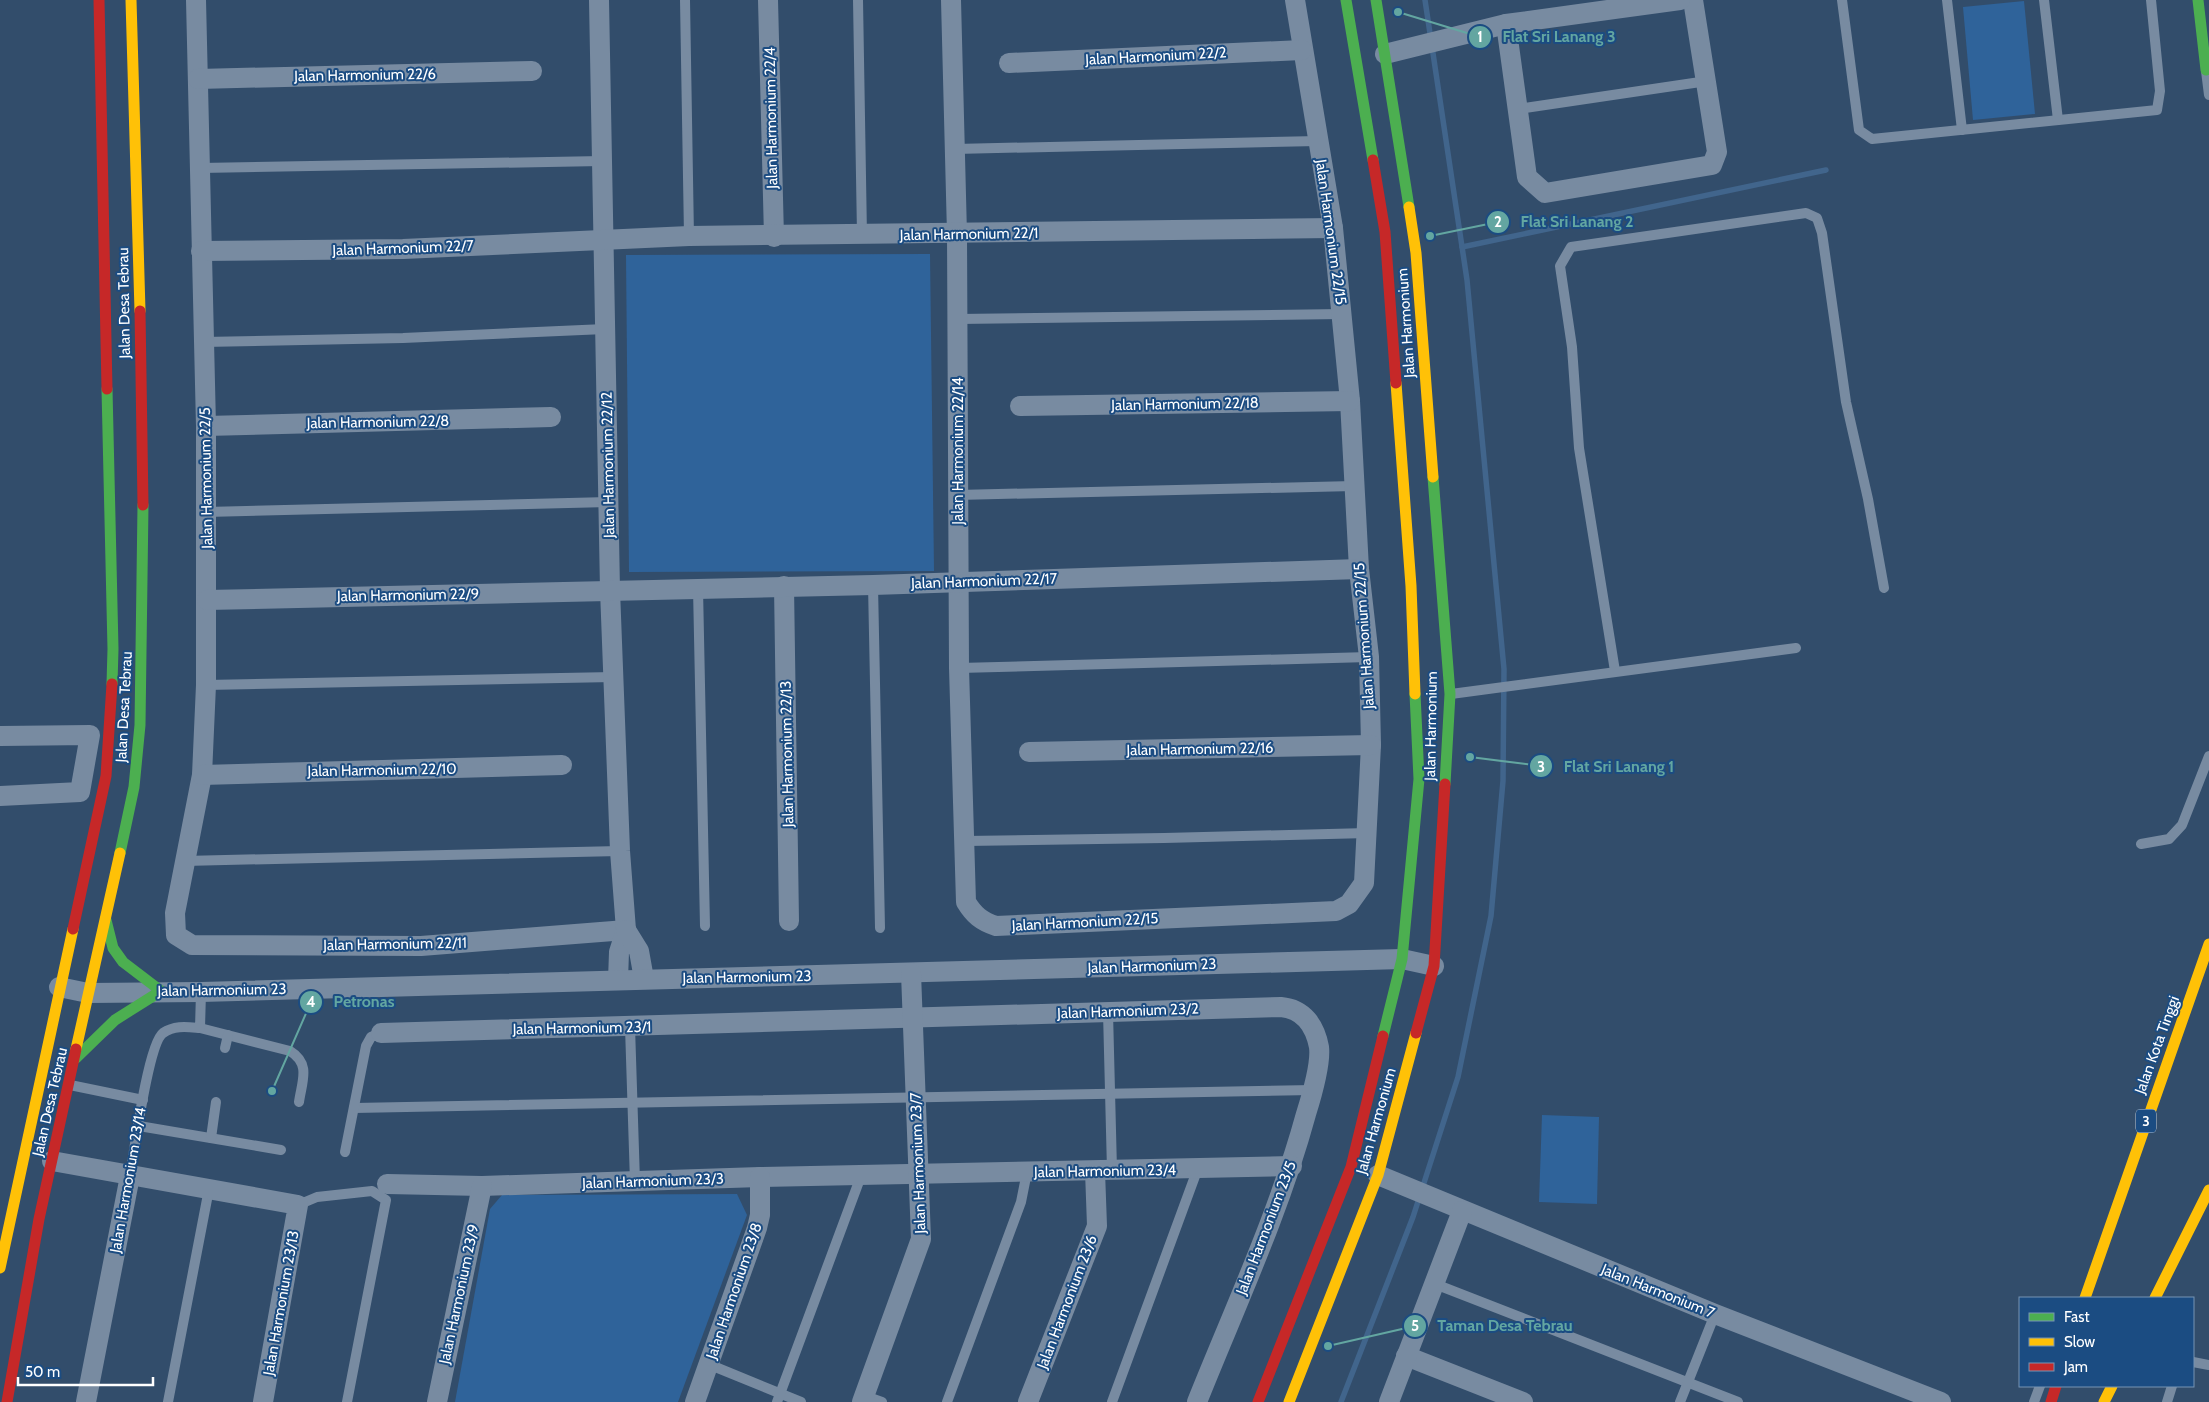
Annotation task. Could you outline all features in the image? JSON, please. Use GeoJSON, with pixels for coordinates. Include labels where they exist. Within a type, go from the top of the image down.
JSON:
{"type":"FeatureCollection","features":[{"type":"Feature","properties":{"kind":"main road","name":"Jalan Desa Tebrau"},"geometry":{"type":"LineString","coordinates":[[0,1268],[59,987],[106,776],[113,649],[111,478],[99,0]]}},
{"type":"Feature","properties":{"kind":"main road","name":"Jalan Desa Tebrau"},"geometry":{"type":"LineString","coordinates":[[8,1402],[39,1219],[76,1059],[88,993],[106,920],[134,787],[139,751],[143,476],[132,0]]}},
{"type":"Feature","properties":{"kind":"main road","name":"Jalan Harmonium"},"geometry":{"type":"LineString","coordinates":[[1258,1402],[1351,1167],[1402,959],[1419,779],[1411,586],[1385,232],[1346,0]]}},
{"type":"Feature","properties":{"kind":"main road","name":"Jalan Harmonium"},"geometry":{"type":"LineString","coordinates":[[1289,1402],[1378,1175],[1434,966],[1450,694],[1416,253],[1376,0]]}},
{"type":"Feature","properties":{"kind":"main road"},"geometry":{"type":"LineString","coordinates":[[2198,0],[2208,69]]}},
{"type":"Feature","properties":{"kind":"main road"},"geometry":{"type":"LineString","coordinates":[[76,1059],[92,1038],[110,1022],[161,991],[123,962],[114,948],[106,920]]}},
{"type":"Feature","properties":{"kind":"main road","name":"Jalan Kota Tinggi"},"geometry":{"type":"LineString","coordinates":[[2085,1297],[2209,944]]}},
{"type":"Feature","properties":{"kind":"main road"},"geometry":{"type":"LineString","coordinates":[[2156,1297],[2209,1190]]}},
{"type":"Feature","properties":{"kind":"main road"},"geometry":{"type":"LineString","coordinates":[[2051,1402],[2056,1387]]}},
{"type":"Feature","properties":{"kind":"main road"},"geometry":{"type":"LineString","coordinates":[[2104,1402],[2112,1387]]}},
{"type":"Feature","properties":{"kind":"street","name":"Jalan Harmonium 22/5"},"geometry":{"type":"LineString","coordinates":[[192,945],[176,934],[175,913],[202,775],[206,685],[206,426],[196,0]]}},
{"type":"Feature","properties":{"kind":"street","name":"Jalan Harmonium 22/12"},"geometry":{"type":"LineString","coordinates":[[599,0],[605,239],[610,590],[620,851],[626,930],[619,952],[618,980]]}},
{"type":"Feature","properties":{"kind":"street","name":"Jalan Harmonium 22/4"},"geometry":{"type":"LineString","coordinates":[[768,0],[774,237]]}},
{"type":"Feature","properties":{"kind":"street","name":"Jalan Harmonium 22/14"},"geometry":{"type":"LineString","coordinates":[[951,0],[957,234],[959,668],[966,902]]}},
{"type":"Feature","properties":{"kind":"street","name":"Jalan Harmonium 22/15"},"geometry":{"type":"LineString","coordinates":[[966,902],[973,914],[983,921],[996,926],[1336,911],[1349,904],[1364,883],[1372,745],[1369,657],[1359,570],[1350,401],[1333,228],[1295,0]]}},
{"type":"Feature","properties":{"kind":"street"},"geometry":{"type":"LineString","coordinates":[[1386,54],[1506,24],[1680,0]]}},
{"type":"Feature","properties":{"kind":"street"},"geometry":{"type":"LineString","coordinates":[[1506,24],[1528,176],[1545,193],[1712,165],[1717,152],[1693,0]]}},
{"type":"Feature","properties":{"kind":"street","name":"Jalan Harmonium 22/2"},"geometry":{"type":"LineString","coordinates":[[1009,63],[1302,50]]}},
{"type":"Feature","properties":{"kind":"street","name":"Jalan Harmonium 22/6"},"geometry":{"type":"LineString","coordinates":[[198,79],[532,71]]}},
{"type":"Feature","properties":{"kind":"street","name":"Jalan Harmonium 22/1"},"geometry":{"type":"LineString","coordinates":[[605,239],[689,236],[774,237],[1333,228]]}},
{"type":"Feature","properties":{"kind":"street","name":"Jalan Harmonium 22/7"},"geometry":{"type":"LineString","coordinates":[[201,251],[403,249],[605,239]]}},
{"type":"Feature","properties":{"kind":"street","name":"Jalan Harmonium 22/18"},"geometry":{"type":"LineString","coordinates":[[1020,406],[1350,401]]}},
{"type":"Feature","properties":{"kind":"street","name":"Jalan Harmonium 22/8"},"geometry":{"type":"LineString","coordinates":[[206,426],[550,417]]}},
{"type":"Feature","properties":{"kind":"street","name":"Jalan Harmonium 22/17"},"geometry":{"type":"LineString","coordinates":[[610,590],[873,585],[1359,570]]}},
{"type":"Feature","properties":{"kind":"street","name":"Jalan Harmonium 22/13"},"geometry":{"type":"LineString","coordinates":[[784,586],[789,921]]}},
{"type":"Feature","properties":{"kind":"street","name":"Jalan Harmonium 22/9"},"geometry":{"type":"LineString","coordinates":[[207,600],[610,590]]}},
{"type":"Feature","properties":{"kind":"street"},"geometry":{"type":"LineString","coordinates":[[0,736],[90,735],[80,792],[0,796]]}},
{"type":"Feature","properties":{"kind":"street","name":"Jalan Harmonium 22/16"},"geometry":{"type":"LineString","coordinates":[[1029,752],[1372,745]]}},
{"type":"Feature","properties":{"kind":"street","name":"Jalan Harmonium 22/10"},"geometry":{"type":"LineString","coordinates":[[202,775],[562,765]]}},
{"type":"Feature","properties":{"kind":"street","name":"Jalan Harmonium 22/12"},"geometry":{"type":"LineString","coordinates":[[626,930],[639,951],[644,979]]}},
{"type":"Feature","properties":{"kind":"street","name":"Jalan Harmonium 22/11"},"geometry":{"type":"LineString","coordinates":[[192,945],[421,946],[626,930]]}},
{"type":"Feature","properties":{"kind":"street","name":"Jalan Harmonium 23"},"geometry":{"type":"LineString","coordinates":[[59,987],[88,993],[201,992],[1402,959],[1434,966]]}},
{"type":"Feature","properties":{"kind":"street","name":"Jalan Harmonium 23/7"},"geometry":{"type":"LineString","coordinates":[[870,1400],[921,1239],[911,973]]}},
{"type":"Feature","properties":{"kind":"street","name":"Jalan Harmonium 23/2"},"geometry":{"type":"LineString","coordinates":[[912,1018],[1290,1008],[1298,1011],[1310,1023],[1319,1049]]}},
{"type":"Feature","properties":{"kind":"street","name":"Jalan Harmonium 23/1"},"geometry":{"type":"LineString","coordinates":[[381,1033],[912,1018]]}},
{"type":"Feature","properties":{"kind":"street","name":"Jalan Harmonium 23/5"},"geometry":{"type":"LineString","coordinates":[[1197,1402],[1292,1166],[1313,1090],[1319,1049]]}},
{"type":"Feature","properties":{"kind":"street"},"geometry":{"type":"LineString","coordinates":[[52,1161],[298,1205]]}},
{"type":"Feature","properties":{"kind":"street","name":"Jalan Harmonium 23/4"},"geometry":{"type":"LineString","coordinates":[[919,1175],[1292,1166]]}},
{"type":"Feature","properties":{"kind":"street","name":"Jalan Harmonium 23/6"},"geometry":{"type":"LineString","coordinates":[[1028,1402],[1097,1226],[1103,1171]]}},
{"type":"Feature","properties":{"kind":"street","name":"Jalan Harmonium 23/3"},"geometry":{"type":"LineString","coordinates":[[387,1184],[482,1186],[760,1177],[919,1175]]}},
{"type":"Feature","properties":{"kind":"street","name":"Jalan Harmonium 7"},"geometry":{"type":"LineString","coordinates":[[1378,1175],[1715,1314],[1941,1402]]}},
{"type":"Feature","properties":{"kind":"street","name":"Jalan Harmonium 23/14"},"geometry":{"type":"LineString","coordinates":[[86,1402],[130,1176]]}},
{"type":"Feature","properties":{"kind":"street","name":"Jalan Harmonium 23/8"},"geometry":{"type":"LineString","coordinates":[[695,1402],[757,1228],[760,1215],[760,1177]]}},
{"type":"Feature","properties":{"kind":"street","name":"Jalan Harmonium 23/9"},"geometry":{"type":"LineString","coordinates":[[437,1402],[482,1186]]}},
{"type":"Feature","properties":{"kind":"street","name":"Jalan Harmonium 23/13"},"geometry":{"type":"LineString","coordinates":[[263,1402],[298,1205]]}},
{"type":"Feature","properties":{"kind":"street"},"geometry":{"type":"LineString","coordinates":[[1389,1402],[1462,1211]]}},
{"type":"Feature","properties":{"kind":"street"},"geometry":{"type":"LineString","coordinates":[[1406,1356],[1523,1402]]}},
{"type":"Feature","properties":{"kind":"lane"},"geometry":{"type":"LineString","coordinates":[[685,0],[689,236]]}},
{"type":"Feature","properties":{"kind":"lane"},"geometry":{"type":"LineString","coordinates":[[858,0],[862,235]]}},
{"type":"Feature","properties":{"kind":"lane"},"geometry":{"type":"LineString","coordinates":[[1842,0],[1859,130],[1872,139],[2157,110],[2160,91],[2151,0]]}},
{"type":"Feature","properties":{"kind":"lane"},"geometry":{"type":"LineString","coordinates":[[1947,0],[1962,130]]}},
{"type":"Feature","properties":{"kind":"lane"},"geometry":{"type":"LineString","coordinates":[[2044,0],[2058,120]]}},
{"type":"Feature","properties":{"kind":"lane"},"geometry":{"type":"LineString","coordinates":[[2208,69],[2209,95]]}},
{"type":"Feature","properties":{"kind":"lane"},"geometry":{"type":"LineString","coordinates":[[1518,109],[1707,81]]}},
{"type":"Feature","properties":{"kind":"lane"},"geometry":{"type":"LineString","coordinates":[[955,149],[1318,141]]}},
{"type":"Feature","properties":{"kind":"lane"},"geometry":{"type":"LineString","coordinates":[[200,168],[602,161]]}},
{"type":"Feature","properties":{"kind":"lane"},"geometry":{"type":"LineString","coordinates":[[1615,671],[1580,448],[1572,347],[1560,266],[1571,247],[1806,213],[1817,218],[1822,233],[1846,402],[1868,499],[1884,588]]}},
{"type":"Feature","properties":{"kind":"lane"},"geometry":{"type":"LineString","coordinates":[[958,319],[1342,314]]}},
{"type":"Feature","properties":{"kind":"lane"},"geometry":{"type":"LineString","coordinates":[[203,342],[403,338],[605,329]]}},
{"type":"Feature","properties":{"kind":"lane"},"geometry":{"type":"LineString","coordinates":[[958,495],[1354,486]]}},
{"type":"Feature","properties":{"kind":"lane"},"geometry":{"type":"LineString","coordinates":[[206,512],[609,502]]}},
{"type":"Feature","properties":{"kind":"lane"},"geometry":{"type":"LineString","coordinates":[[873,585],[880,928]]}},
{"type":"Feature","properties":{"kind":"lane"},"geometry":{"type":"LineString","coordinates":[[698,588],[705,926]]}},
{"type":"Feature","properties":{"kind":"lane"},"geometry":{"type":"LineString","coordinates":[[1450,694],[1796,648]]}},
{"type":"Feature","properties":{"kind":"lane"},"geometry":{"type":"LineString","coordinates":[[959,668],[1369,657]]}},
{"type":"Feature","properties":{"kind":"lane"},"geometry":{"type":"LineString","coordinates":[[206,685],[614,677]]}},
{"type":"Feature","properties":{"kind":"lane"},"geometry":{"type":"LineString","coordinates":[[2141,844],[2169,839],[2182,825],[2209,756]]}},
{"type":"Feature","properties":{"kind":"lane"},"geometry":{"type":"LineString","coordinates":[[965,840],[1164,838],[1368,832]]}},
{"type":"Feature","properties":{"kind":"lane"},"geometry":{"type":"LineString","coordinates":[[184,861],[620,851]]}},
{"type":"Feature","properties":{"kind":"lane"},"geometry":{"type":"LineString","coordinates":[[200,1028],[201,992]]}},
{"type":"Feature","properties":{"kind":"lane"},"geometry":{"type":"LineString","coordinates":[[1103,1171],[1110,1094],[1108,1012]]}},
{"type":"Feature","properties":{"kind":"lane","name":"Jalan Harmonium 23/14"},"geometry":{"type":"LineString","coordinates":[[130,1176],[143,1100],[155,1046],[161,1034],[177,1026],[200,1028],[290,1051],[302,1060],[304,1070],[299,1102]]}},
{"type":"Feature","properties":{"kind":"lane"},"geometry":{"type":"LineString","coordinates":[[630,1027],[635,1182]]}},
{"type":"Feature","properties":{"kind":"lane","name":"Jalan Harmonium 23/1"},"geometry":{"type":"LineString","coordinates":[[345,1152],[366,1046],[371,1037],[381,1033]]}},
{"type":"Feature","properties":{"kind":"lane"},"geometry":{"type":"LineString","coordinates":[[226,1048],[228,1035]]}},
{"type":"Feature","properties":{"kind":"lane"},"geometry":{"type":"LineString","coordinates":[[70,1085],[143,1100]]}},
{"type":"Feature","properties":{"kind":"lane"},"geometry":{"type":"LineString","coordinates":[[354,1108],[1313,1090]]}},
{"type":"Feature","properties":{"kind":"lane"},"geometry":{"type":"LineString","coordinates":[[211,1138],[216,1102]]}},
{"type":"Feature","properties":{"kind":"lane"},"geometry":{"type":"LineString","coordinates":[[139,1126],[281,1150]]}},
{"type":"Feature","properties":{"kind":"lane"},"geometry":{"type":"LineString","coordinates":[[1112,1402],[1198,1168]]}},
{"type":"Feature","properties":{"kind":"lane"},"geometry":{"type":"LineString","coordinates":[[947,1402],[1021,1202],[1027,1172]]}},
{"type":"Feature","properties":{"kind":"lane"},"geometry":{"type":"LineString","coordinates":[[778,1398],[861,1176]]}},
{"type":"Feature","properties":{"kind":"lane"},"geometry":{"type":"LineString","coordinates":[[168,1402],[209,1189]]}},
{"type":"Feature","properties":{"kind":"lane"},"geometry":{"type":"LineString","coordinates":[[298,1205],[317,1197],[372,1191],[386,1200],[348,1402]]}},
{"type":"Feature","properties":{"kind":"lane"},"geometry":{"type":"LineString","coordinates":[[1435,1284],[1738,1402]]}},
{"type":"Feature","properties":{"kind":"lane"},"geometry":{"type":"LineString","coordinates":[[1680,1402],[1715,1314]]}},
{"type":"Feature","properties":{"kind":"lane"},"geometry":{"type":"LineString","coordinates":[[2194,1362],[2209,1365]]}},
{"type":"Feature","properties":{"kind":"lane"},"geometry":{"type":"LineString","coordinates":[[708,1364],[778,1398],[800,1402]]}},
{"type":"Feature","properties":{"kind":"lane"},"geometry":{"type":"LineString","coordinates":[[2034,1402],[2040,1387]]}},
{"type":"Feature","properties":{"kind":"lane"},"geometry":{"type":"LineString","coordinates":[[2167,1402],[2172,1387]]}},
{"type":"Feature","properties":{"kind":"shaded area"},"geometry":{"type":"Polygon","coordinates":[[[2024,1],[2035,114],[1973,120],[1963,7],[2024,1]]]}},
{"type":"Feature","properties":{"kind":"shaded area"},"geometry":{"type":"Polygon","coordinates":[[[930,254],[934,571],[629,572],[626,255],[930,254]]]}},
{"type":"Feature","properties":{"kind":"shaded area"},"geometry":{"type":"Polygon","coordinates":[[[1542,1115],[1599,1117],[1597,1204],[1539,1202],[1542,1115]]]}},
{"type":"Feature","properties":{"kind":"shaded area"},"geometry":{"type":"Polygon","coordinates":[[[737,1194],[747,1215],[678,1402],[455,1402],[490,1209],[502,1195],[737,1194]]]}},
{"type":"Feature","properties":{"kind":"waterway"},"geometry":{"type":"LineString","coordinates":[[1341,1402],[1413,1217],[1458,1077],[1491,916],[1503,781],[1504,669],[1467,280],[1425,0]]}},
{"type":"Feature","properties":{"kind":"waterway"},"geometry":{"type":"LineString","coordinates":[[1462,247],[1826,170]]}},
{"type":"Feature","properties":{"kind":"traffic: fast"},"geometry":{"type":"LineString","coordinates":[[1346,0],[1373,160]]}},
{"type":"Feature","properties":{"kind":"traffic: fast"},"geometry":{"type":"LineString","coordinates":[[1376,0],[1409,207]]}},
{"type":"Feature","properties":{"kind":"traffic: fast"},"geometry":{"type":"LineString","coordinates":[[2198,0],[2206,70],[2209,69]]}},
{"type":"Feature","properties":{"kind":"traffic: fast"},"geometry":{"type":"LineString","coordinates":[[107,389],[113,649],[112,684]]}},
{"type":"Feature","properties":{"kind":"traffic: fast"},"geometry":{"type":"LineString","coordinates":[[1433,477],[1450,694],[1445,784]]}},
{"type":"Feature","properties":{"kind":"traffic: fast"},"geometry":{"type":"LineString","coordinates":[[120,853],[134,787],[140,725],[143,505]]}},
{"type":"Feature","properties":{"kind":"traffic: fast"},"geometry":{"type":"LineString","coordinates":[[1383,1036],[1402,959],[1419,779],[1415,694]]}},
{"type":"Feature","properties":{"kind":"traffic: fast"},"geometry":{"type":"LineString","coordinates":[[76,1058],[115,1020],[161,991],[123,962],[113,948],[106,920]]}},
{"type":"Feature","properties":{"kind":"traffic: slow"},"geometry":{"type":"LineString","coordinates":[[131,0],[140,311]]}},
{"type":"Feature","properties":{"kind":"traffic: slow"},"geometry":{"type":"LineString","coordinates":[[1409,207],[1416,253],[1433,477]]}},
{"type":"Feature","properties":{"kind":"traffic: slow"},"geometry":{"type":"LineString","coordinates":[[1396,383],[1411,586],[1415,694]]}},
{"type":"Feature","properties":{"kind":"traffic: slow"},"geometry":{"type":"LineString","coordinates":[[76,1049],[120,853]]}},
{"type":"Feature","properties":{"kind":"traffic: slow"},"geometry":{"type":"LineString","coordinates":[[0,1268],[73,929]]}},
{"type":"Feature","properties":{"kind":"traffic: slow"},"geometry":{"type":"LineString","coordinates":[[2085,1297],[2209,944]]}},
{"type":"Feature","properties":{"kind":"traffic: slow"},"geometry":{"type":"LineString","coordinates":[[1289,1402],[1378,1175],[1416,1033]]}},
{"type":"Feature","properties":{"kind":"traffic: slow"},"geometry":{"type":"LineString","coordinates":[[2156,1297],[2209,1190]]}},
{"type":"Feature","properties":{"kind":"traffic: slow"},"geometry":{"type":"LineString","coordinates":[[2104,1402],[2112,1387]]}},
{"type":"Feature","properties":{"kind":"traffic: jam"},"geometry":{"type":"LineString","coordinates":[[99,0],[107,389]]}},
{"type":"Feature","properties":{"kind":"traffic: jam"},"geometry":{"type":"LineString","coordinates":[[1373,160],[1385,232],[1396,383]]}},
{"type":"Feature","properties":{"kind":"traffic: jam"},"geometry":{"type":"LineString","coordinates":[[140,311],[143,505]]}},
{"type":"Feature","properties":{"kind":"traffic: jam"},"geometry":{"type":"LineString","coordinates":[[73,929],[106,776],[112,684]]}},
{"type":"Feature","properties":{"kind":"traffic: jam"},"geometry":{"type":"LineString","coordinates":[[1416,1033],[1434,966],[1445,784]]}},
{"type":"Feature","properties":{"kind":"traffic: jam"},"geometry":{"type":"LineString","coordinates":[[1258,1402],[1351,1167],[1383,1036]]}},
{"type":"Feature","properties":{"kind":"traffic: jam"},"geometry":{"type":"LineString","coordinates":[[7,1402],[39,1219],[76,1049]]}},
{"type":"Feature","properties":{"kind":"traffic: jam"},"geometry":{"type":"LineString","coordinates":[[2051,1402],[2056,1387]]}},
{"type":"Feature","properties":{"kind":"place","name":"Flat Sri Lanang 3"},"geometry":{"type":"Point","coordinates":[1398,12]}},
{"type":"Feature","properties":{"kind":"place","name":"Flat Sri Lanang 2"},"geometry":{"type":"Point","coordinates":[1430,236]}},
{"type":"Feature","properties":{"kind":"place","name":"Flat Sri Lanang 1"},"geometry":{"type":"Point","coordinates":[1470,757]}},
{"type":"Feature","properties":{"kind":"place","name":"Petronas"},"geometry":{"type":"Point","coordinates":[272,1091]}},
{"type":"Feature","properties":{"kind":"place","name":"Taman Desa Tebrau"},"geometry":{"type":"Point","coordinates":[1328,1346]}}]}
